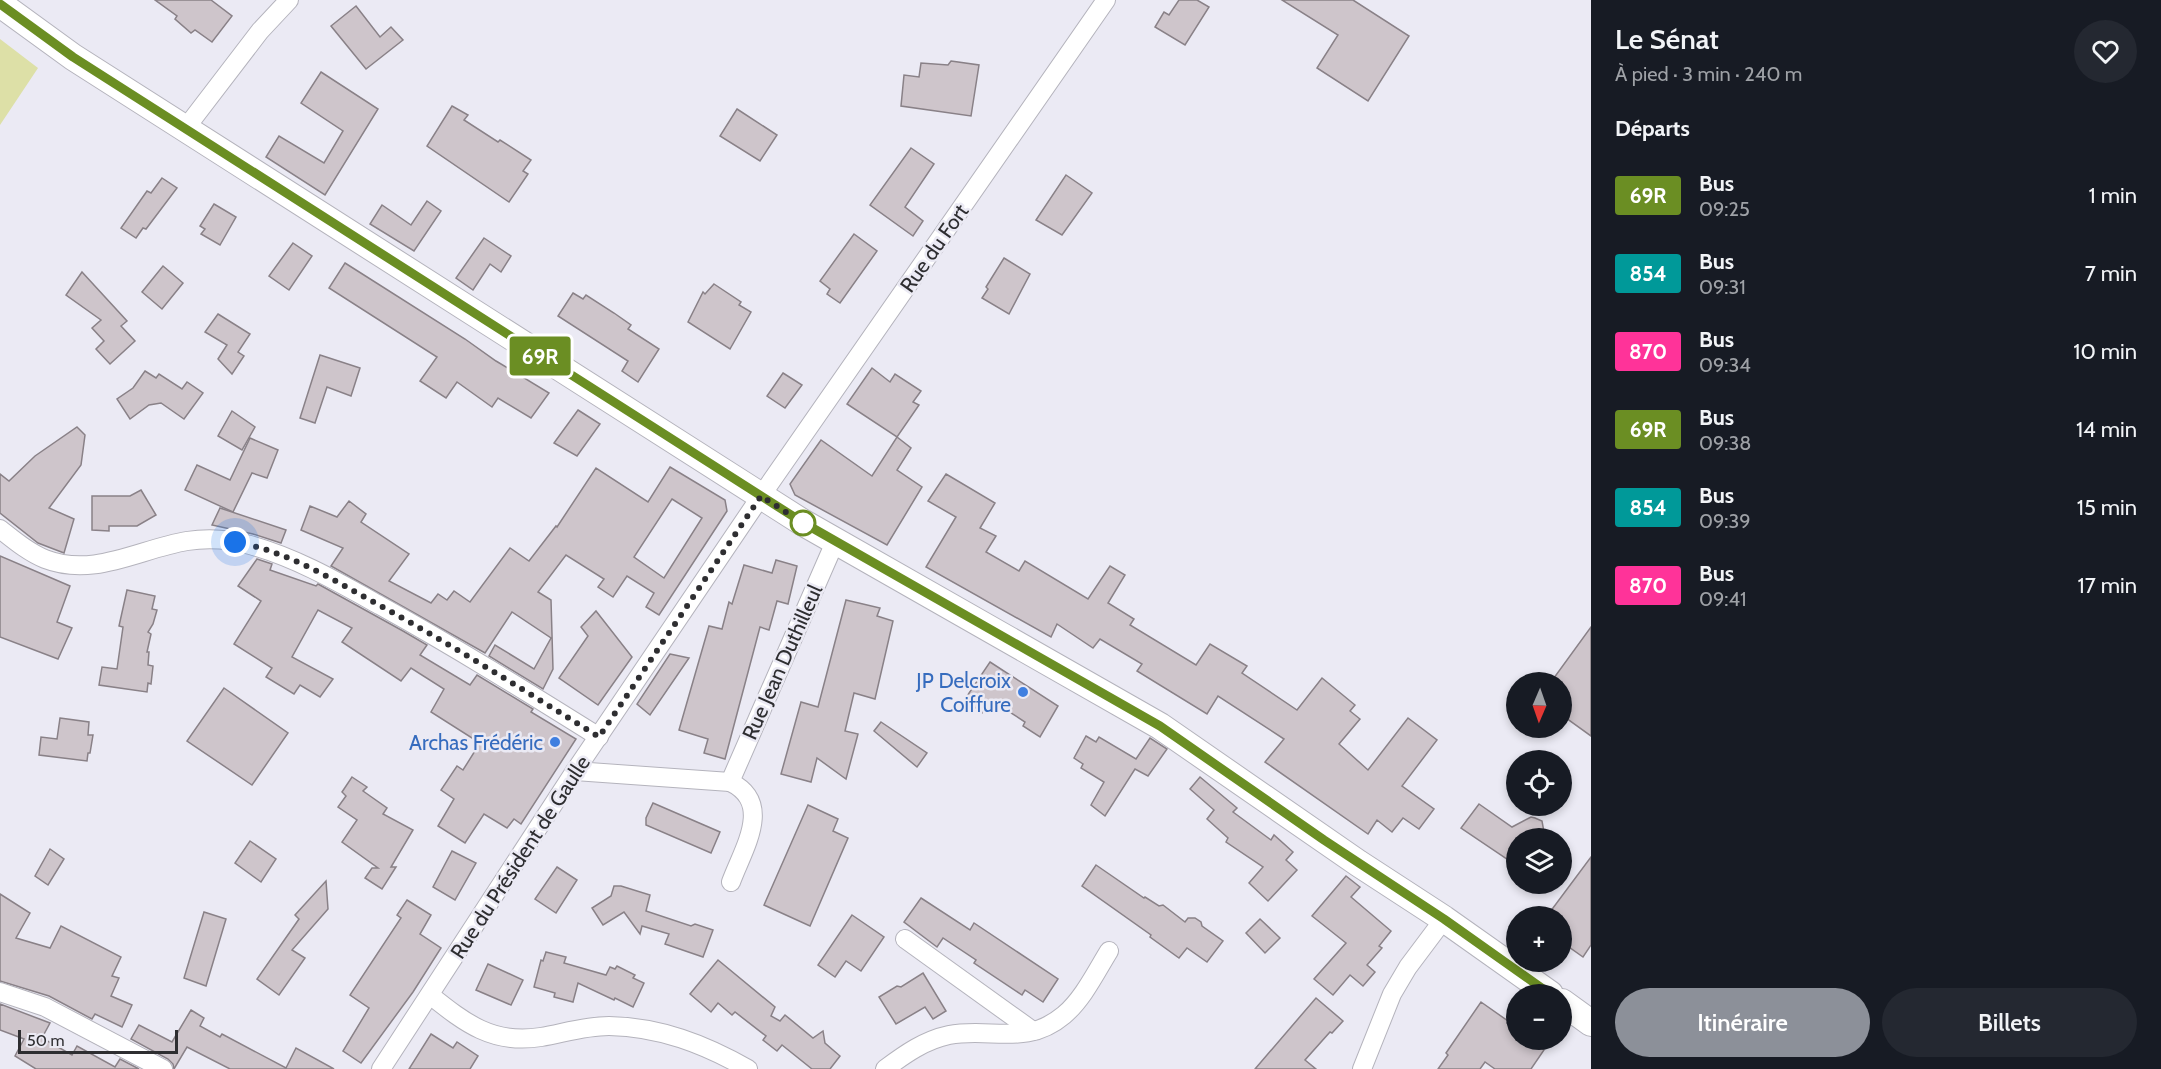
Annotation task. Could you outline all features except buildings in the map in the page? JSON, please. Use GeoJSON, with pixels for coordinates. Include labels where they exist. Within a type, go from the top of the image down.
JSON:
{"type":"FeatureCollection","features":[{"type":"Feature","properties":{"kind":"main road"},"geometry":{"type":"LineString","coordinates":[[0,4],[73,57],[761,496],[835,542],[1135,710],[1444,919],[1536,984]]}},
{"type":"Feature","properties":{"kind":"main road"},"geometry":{"type":"LineString","coordinates":[[1572,1009],[1591,1023]]}},
{"type":"Feature","properties":{"kind":"street"},"geometry":{"type":"LineString","coordinates":[[185,129],[260,31],[289,0]]}},
{"type":"Feature","properties":{"kind":"street","name":"Rue du Fort"},"geometry":{"type":"LineString","coordinates":[[761,496],[1106,0]]}},
{"type":"Feature","properties":{"kind":"street","name":"Rue du Président de Gaulle"},"geometry":{"type":"LineString","coordinates":[[381,1069],[575,771],[761,496]]}},
{"type":"Feature","properties":{"kind":"street"},"geometry":{"type":"LineString","coordinates":[[0,529],[35,555],[58,563],[80,566],[104,564],[199,540],[242,543],[283,555],[314,568],[447,642],[599,737]]}},
{"type":"Feature","properties":{"kind":"street","name":"Rue Jean Duthilleul"},"geometry":{"type":"LineString","coordinates":[[730,782],[835,542]]}},
{"type":"Feature","properties":{"kind":"street"},"geometry":{"type":"LineString","coordinates":[[575,771],[730,782],[741,788],[752,802],[753,822],[731,882]]}},
{"type":"Feature","properties":{"kind":"street"},"geometry":{"type":"LineString","coordinates":[[1362,1069],[1392,994],[1408,967],[1444,919]]}},
{"type":"Feature","properties":{"kind":"street"},"geometry":{"type":"LineString","coordinates":[[905,939],[1033,1031]]}},
{"type":"Feature","properties":{"kind":"street"},"geometry":{"type":"LineString","coordinates":[[885,1069],[909,1051],[936,1038],[967,1033],[1012,1035],[1047,1026],[1066,1014],[1081,996],[1109,951]]}},
{"type":"Feature","properties":{"kind":"street"},"geometry":{"type":"LineString","coordinates":[[0,992],[45,1007],[163,1069]]}},
{"type":"Feature","properties":{"kind":"street"},"geometry":{"type":"LineString","coordinates":[[430,995],[467,1024],[493,1035],[531,1039],[593,1026],[629,1027],[673,1035],[694,1042],[748,1069]]}},
{"type":"Feature","properties":{"kind":"green space"},"geometry":{"type":"Polygon","coordinates":[[[0,39],[38,68],[0,125],[0,39]]]}},
{"type":"Feature","properties":{"kind":"bus line","name":"69R"},"geometry":{"type":"LineString","coordinates":[[0,4],[73,57],[802,522],[1160,726],[1536,984]]}},
{"type":"Feature","properties":{"kind":"place","name":"JP Delcroix Coiffure"},"geometry":{"type":"Point","coordinates":[1023,692]}},
{"type":"Feature","properties":{"kind":"place","name":"Archas Frédéric"},"geometry":{"type":"Point","coordinates":[555,742]}},
{"type":"Feature","properties":{"kind":"route"},"geometry":{"type":"LineString","coordinates":[[235,542],[283,555],[314,568],[447,642],[599,737],[761,496],[803,523]]}}]}
